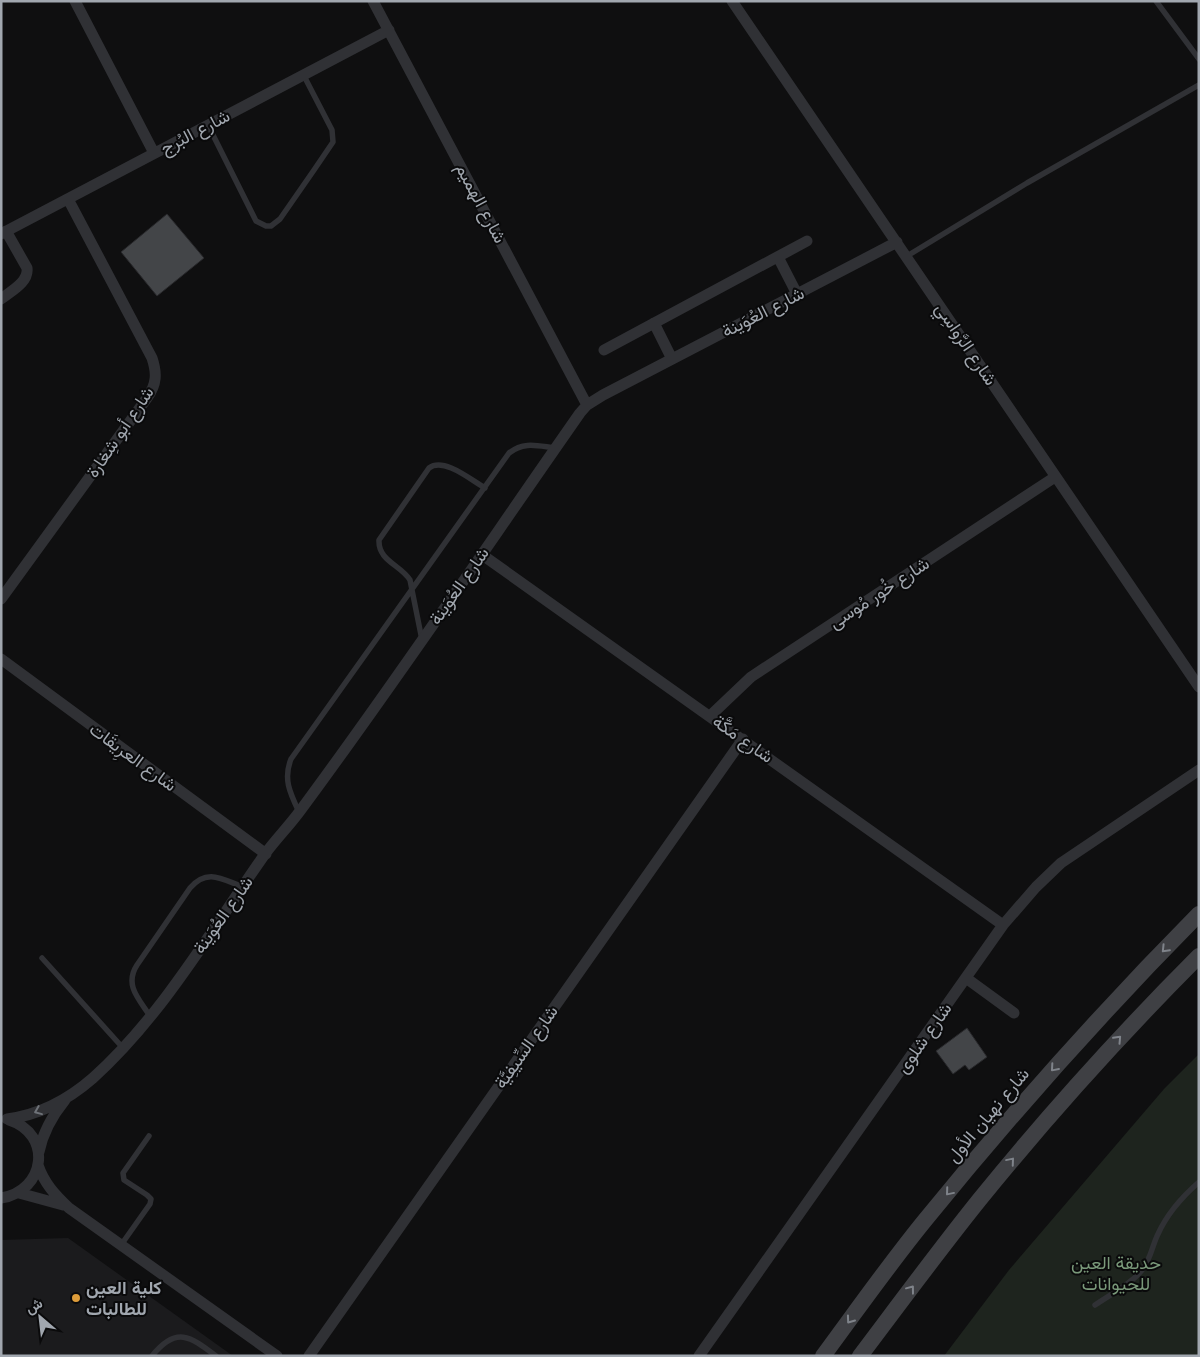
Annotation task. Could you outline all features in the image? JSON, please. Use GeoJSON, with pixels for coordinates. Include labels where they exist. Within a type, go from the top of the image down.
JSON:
{"type":"FeatureCollection","features":[{"type":"Feature","properties":{"kind":"main road","name":"شارع نهيان الأول"},"geometry":{"type":"LineString","coordinates":[[823,1356],[925,1220],[1016,1112],[1102,1015],[1199,914]]}},
{"type":"Feature","properties":{"kind":"main road"},"geometry":{"type":"LineString","coordinates":[[860,1356],[980,1200],[1025,1145],[1118,1039],[1199,956]]}},
{"type":"Feature","properties":{"kind":"street"},"geometry":{"type":"LineString","coordinates":[[75,1],[154,154]]}},
{"type":"Feature","properties":{"kind":"street","name":"شارع الهميم"},"geometry":{"type":"LineString","coordinates":[[374,1],[587,405]]}},
{"type":"Feature","properties":{"kind":"street","name":"شارع الرَّواسِي"},"geometry":{"type":"LineString","coordinates":[[732,1],[1199,687]]}},
{"type":"Feature","properties":{"kind":"street","name":"شارع البُرج"},"geometry":{"type":"LineString","coordinates":[[4,233],[302,74],[389,30]]}},
{"type":"Feature","properties":{"kind":"street","name":"شارع أبو شِغارة"},"geometry":{"type":"LineString","coordinates":[[1,599],[147,398],[153,389],[156,378],[152,358],[68,199]]}},
{"type":"Feature","properties":{"kind":"street"},"geometry":{"type":"LineString","coordinates":[[1,299],[25,280],[28,274],[27,268],[4,233]]}},
{"type":"Feature","properties":{"kind":"street"},"geometry":{"type":"LineString","coordinates":[[604,350],[807,241]]}},
{"type":"Feature","properties":{"kind":"street","name":"شارع العُوَينة"},"geometry":{"type":"LineString","coordinates":[[4,1118],[22,1117],[68,1097],[93,1078],[123,1048],[150,1016],[266,854],[299,812],[587,405],[597,398],[897,242]]}},
{"type":"Feature","properties":{"kind":"street"},"geometry":{"type":"LineString","coordinates":[[778,257],[797,294]]}},
{"type":"Feature","properties":{"kind":"street"},"geometry":{"type":"LineString","coordinates":[[654,323],[672,359]]}},
{"type":"Feature","properties":{"kind":"street","name":"شارع خُور مُوسى"},"geometry":{"type":"LineString","coordinates":[[710,716],[737,689],[758,672],[1055,477]]}},
{"type":"Feature","properties":{"kind":"street","name":"شارع مَكَّة"},"geometry":{"type":"LineString","coordinates":[[481,554],[1003,925]]}},
{"type":"Feature","properties":{"kind":"street","name":"شارع العرِيقَات"},"geometry":{"type":"LineString","coordinates":[[1,660],[266,854]]}},
{"type":"Feature","properties":{"kind":"street","name":"شارع السِّيفِيَّة"},"geometry":{"type":"LineString","coordinates":[[308,1356],[743,739]]}},
{"type":"Feature","properties":{"kind":"street","name":"شارع شلوى"},"geometry":{"type":"LineString","coordinates":[[699,1356],[1003,925],[1036,886],[1061,864],[1199,770]]}},
{"type":"Feature","properties":{"kind":"street"},"geometry":{"type":"LineString","coordinates":[[966,978],[1014,1013]]}},
{"type":"Feature","properties":{"kind":"street","name":"شارع العُوَينة"},"geometry":{"type":"LineString","coordinates":[[19,1193],[31,1181],[48,1124],[68,1097]]}},
{"type":"Feature","properties":{"kind":"street"},"geometry":{"type":"LineString","coordinates":[[4,1118],[25,1127],[36,1144],[43,1178],[59,1199],[69,1208],[277,1356]]}},
{"type":"Feature","properties":{"kind":"street"},"geometry":{"type":"LineString","coordinates":[[1,1198],[19,1193],[52,1201],[69,1208]]}},
{"type":"Feature","properties":{"kind":"lane"},"geometry":{"type":"LineString","coordinates":[[1156,1],[1199,59]]}},
{"type":"Feature","properties":{"kind":"lane"},"geometry":{"type":"LineString","coordinates":[[208,125],[256,221],[266,226],[276,224],[334,138],[332,130],[302,74]]}},
{"type":"Feature","properties":{"kind":"lane"},"geometry":{"type":"LineString","coordinates":[[907,256],[1027,183],[1199,85]]}},
{"type":"Feature","properties":{"kind":"lane"},"geometry":{"type":"LineString","coordinates":[[299,812],[287,783],[291,759],[509,453],[515,448],[527,444],[555,448]]}},
{"type":"Feature","properties":{"kind":"lane"},"geometry":{"type":"LineString","coordinates":[[422,640],[413,589],[408,575],[384,557],[379,540],[428,468],[437,464],[444,465],[485,488]]}},
{"type":"Feature","properties":{"kind":"lane"},"geometry":{"type":"LineString","coordinates":[[150,1016],[134,992],[131,975],[190,888],[200,879],[214,876],[243,888]]}},
{"type":"Feature","properties":{"kind":"lane"},"geometry":{"type":"LineString","coordinates":[[42,958],[123,1048]]}},
{"type":"Feature","properties":{"kind":"lane"},"geometry":{"type":"LineString","coordinates":[[121,1245],[150,1204],[147,1194],[124,1180],[123,1177],[123,1173],[149,1136]]}},
{"type":"Feature","properties":{"kind":"lane"},"geometry":{"type":"LineString","coordinates":[[1095,1305],[1142,1270],[1167,1218],[1199,1182]]}},
{"type":"Feature","properties":{"kind":"lane"},"geometry":{"type":"LineString","coordinates":[[152,1356],[164,1342],[182,1336],[191,1338],[216,1356]]}},
{"type":"Feature","properties":{"kind":"shaded area","name":"كلية العين للطالبات"},"geometry":{"type":"Polygon","coordinates":[[[68,1238],[233,1356],[1,1356],[1,1240],[68,1238]]]}},
{"type":"Feature","properties":{"kind":"green space","name":"حديقة العين للحيوانات"},"geometry":{"type":"Polygon","coordinates":[[[1199,1054],[1199,1356],[944,1356],[1009,1270],[1164,1089],[1199,1054]]]}},
{"type":"Feature","properties":{"kind":"building"},"geometry":{"type":"Polygon","coordinates":[[[167,214],[204,258],[157,296],[121,252],[167,214]]]}},
{"type":"Feature","properties":{"kind":"building"},"geometry":{"type":"Polygon","coordinates":[[[967,1028],[987,1057],[969,1070],[965,1065],[953,1074],[936,1051],[967,1028]]]}},
{"type":"Feature","properties":{"kind":"place","name":"كلية العين للطالبات"},"geometry":{"type":"Point","coordinates":[76,1298]}}]}
